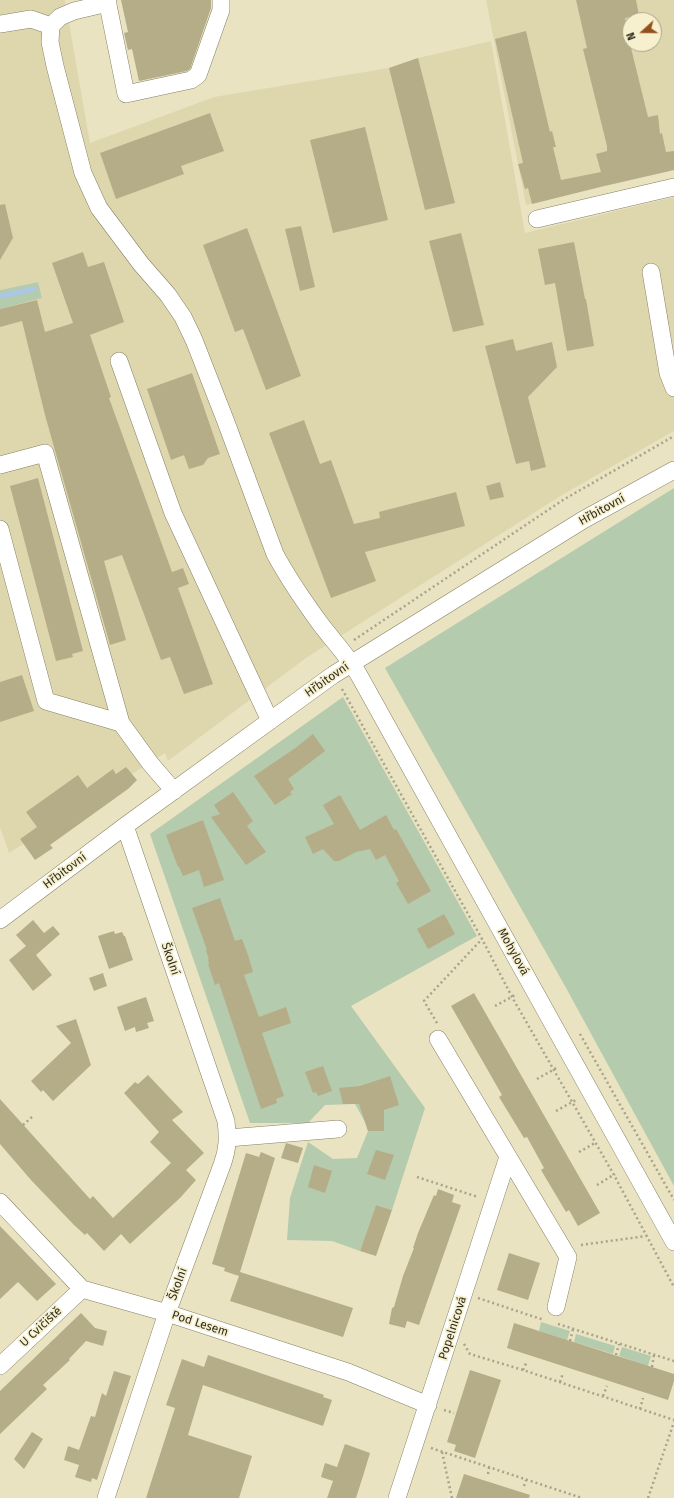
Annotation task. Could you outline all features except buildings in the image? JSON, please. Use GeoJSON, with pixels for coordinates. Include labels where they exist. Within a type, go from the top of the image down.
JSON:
{"type":"FeatureCollection","features":[{"type":"Feature","properties":{"kind":"street"},"geometry":{"type":"LineString","coordinates":[[0,24],[31,19],[51,26],[60,17],[74,11],[108,2],[126,94],[191,80],[198,75],[222,10],[221,0]]}},
{"type":"Feature","properties":{"kind":"street","name":"Mohylová"},"geometry":{"type":"LineString","coordinates":[[51,26],[50,42],[83,173],[99,208],[141,264],[168,295],[183,317],[194,340],[226,422],[275,554],[286,574],[319,622],[352,663],[674,1242]]}},
{"type":"Feature","properties":{"kind":"street"},"geometry":{"type":"LineString","coordinates":[[537,219],[674,187]]}},
{"type":"Feature","properties":{"kind":"street"},"geometry":{"type":"LineString","coordinates":[[652,272],[668,373],[674,388]]}},
{"type":"Feature","properties":{"kind":"street"},"geometry":{"type":"LineString","coordinates":[[119,361],[173,513],[270,721]]}},
{"type":"Feature","properties":{"kind":"street"},"geometry":{"type":"LineString","coordinates":[[0,465],[45,453],[100,654],[121,723],[150,764],[174,791]]}},
{"type":"Feature","properties":{"kind":"street","name":"Hřbitovní"},"geometry":{"type":"LineString","coordinates":[[0,920],[125,826],[352,663],[583,520],[674,470]]}},
{"type":"Feature","properties":{"kind":"street"},"geometry":{"type":"LineString","coordinates":[[0,529],[46,701],[121,723]]}},
{"type":"Feature","properties":{"kind":"street","name":"Školní"},"geometry":{"type":"LineString","coordinates":[[106,1498],[167,1313],[227,1151],[228,1138],[226,1121],[125,826]]}},
{"type":"Feature","properties":{"kind":"street"},"geometry":{"type":"LineString","coordinates":[[438,1039],[568,1257],[554,1314]]}},
{"type":"Feature","properties":{"kind":"street"},"geometry":{"type":"LineString","coordinates":[[228,1138],[338,1129]]}},
{"type":"Feature","properties":{"kind":"street","name":"Popelnicová"},"geometry":{"type":"LineString","coordinates":[[396,1498],[428,1405],[508,1157]]}},
{"type":"Feature","properties":{"kind":"street"},"geometry":{"type":"LineString","coordinates":[[0,1202],[82,1289]]}},
{"type":"Feature","properties":{"kind":"street","name":"Pod Lesem"},"geometry":{"type":"LineString","coordinates":[[82,1289],[167,1313],[348,1372],[428,1405]]}},
{"type":"Feature","properties":{"kind":"street","name":"U Cvičiště"},"geometry":{"type":"LineString","coordinates":[[0,1366],[82,1289]]}},
{"type":"Feature","properties":{"kind":"path"},"geometry":{"type":"LineString","coordinates":[[341,649],[563,500],[674,436]]}},
{"type":"Feature","properties":{"kind":"path"},"geometry":{"type":"LineString","coordinates":[[342,689],[482,939],[512,997],[614,1175],[674,1287]]}},
{"type":"Feature","properties":{"kind":"path"},"geometry":{"type":"LineString","coordinates":[[438,1039],[445,1035],[424,1001],[482,939]]}},
{"type":"Feature","properties":{"kind":"path"},"geometry":{"type":"LineString","coordinates":[[495,1006],[532,986]]}},
{"type":"Feature","properties":{"kind":"path"},"geometry":{"type":"LineString","coordinates":[[537,1079],[572,1059]]}},
{"type":"Feature","properties":{"kind":"path"},"geometry":{"type":"LineString","coordinates":[[556,1111],[591,1092]]}},
{"type":"Feature","properties":{"kind":"path"},"geometry":{"type":"LineString","coordinates":[[23,1125],[32,1117]]}},
{"type":"Feature","properties":{"kind":"path"},"geometry":{"type":"LineString","coordinates":[[580,1152],[613,1133]]}},
{"type":"Feature","properties":{"kind":"path"},"geometry":{"type":"LineString","coordinates":[[597,1185],[631,1165]]}},
{"type":"Feature","properties":{"kind":"path"},"geometry":{"type":"LineString","coordinates":[[417,1176],[494,1202]]}},
{"type":"Feature","properties":{"kind":"path"},"geometry":{"type":"LineString","coordinates":[[473,1297],[545,1320]]}},
{"type":"Feature","properties":{"kind":"path"},"geometry":{"type":"LineString","coordinates":[[554,1314],[573,1329],[674,1361]]}},
{"type":"Feature","properties":{"kind":"path"},"geometry":{"type":"LineString","coordinates":[[570,1341],[573,1329]]}},
{"type":"Feature","properties":{"kind":"path"},"geometry":{"type":"LineString","coordinates":[[463,1343],[470,1354],[603,1396],[674,1421],[649,1497],[652,1498]]}},
{"type":"Feature","properties":{"kind":"path"},"geometry":{"type":"LineString","coordinates":[[616,1355],[619,1344]]}},
{"type":"Feature","properties":{"kind":"path"},"geometry":{"type":"LineString","coordinates":[[652,1367],[654,1355]]}},
{"type":"Feature","properties":{"kind":"path"},"geometry":{"type":"LineString","coordinates":[[523,1370],[527,1361]]}},
{"type":"Feature","properties":{"kind":"path"},"geometry":{"type":"LineString","coordinates":[[560,1382],[563,1373]]}},
{"type":"Feature","properties":{"kind":"path"},"geometry":{"type":"LineString","coordinates":[[603,1396],[607,1386]]}},
{"type":"Feature","properties":{"kind":"path"},"geometry":{"type":"LineString","coordinates":[[640,1409],[643,1398]]}},
{"type":"Feature","properties":{"kind":"path"},"geometry":{"type":"LineString","coordinates":[[428,1447],[582,1498]]}},
{"type":"Feature","properties":{"kind":"path"},"geometry":{"type":"LineString","coordinates":[[442,1452],[452,1498]]}},
{"type":"Feature","properties":{"kind":"path"},"geometry":{"type":"LineString","coordinates":[[488,1474],[490,1467]]}},
{"type":"Feature","properties":{"kind":"path"},"geometry":{"type":"LineString","coordinates":[[524,1486],[526,1480]]}},
{"type":"Feature","properties":{"kind":"shaded area"},"geometry":{"type":"Polygon","coordinates":[[[0,0],[65,0],[90,143],[214,97],[389,68],[418,58],[491,41],[525,233],[674,197],[674,431],[562,495],[306,658],[168,761],[165,753],[132,774],[117,774],[113,770],[87,788],[26,812],[37,827],[20,839],[23,844],[9,853],[0,827],[0,309],[42,298],[38,282],[0,290],[0,0]]]}},
{"type":"Feature","properties":{"kind":"shaded area"},"geometry":{"type":"Polygon","coordinates":[[[486,0],[674,0],[674,170],[526,205],[486,0]]]}},
{"type":"Feature","properties":{"kind":"green space"},"geometry":{"type":"Polygon","coordinates":[[[38,282],[42,298],[0,309],[0,290],[38,282]]]}},
{"type":"Feature","properties":{"kind":"green space"},"geometry":{"type":"Polygon","coordinates":[[[674,488],[674,1186],[565,986],[385,668],[674,488]]]}},
{"type":"Feature","properties":{"kind":"green space"},"geometry":{"type":"Polygon","coordinates":[[[343,697],[477,936],[351,1006],[425,1108],[392,1210],[376,1205],[360,1251],[332,1241],[287,1240],[290,1198],[308,1142],[333,1159],[357,1158],[368,1131],[365,1122],[355,1104],[325,1105],[308,1123],[250,1123],[150,834],[343,697]]]}},
{"type":"Feature","properties":{"kind":"green space"},"geometry":{"type":"Polygon","coordinates":[[[541,1322],[570,1331],[567,1340],[539,1331],[541,1322]]]}},
{"type":"Feature","properties":{"kind":"green space"},"geometry":{"type":"Polygon","coordinates":[[[576,1334],[615,1346],[613,1354],[574,1342],[576,1334]]]}},
{"type":"Feature","properties":{"kind":"green space"},"geometry":{"type":"Polygon","coordinates":[[[622,1347],[651,1356],[648,1366],[619,1356],[622,1347]]]}},
{"type":"Feature","properties":{"kind":"waterway"},"geometry":{"type":"LineString","coordinates":[[0,296],[34,289]]}}]}
